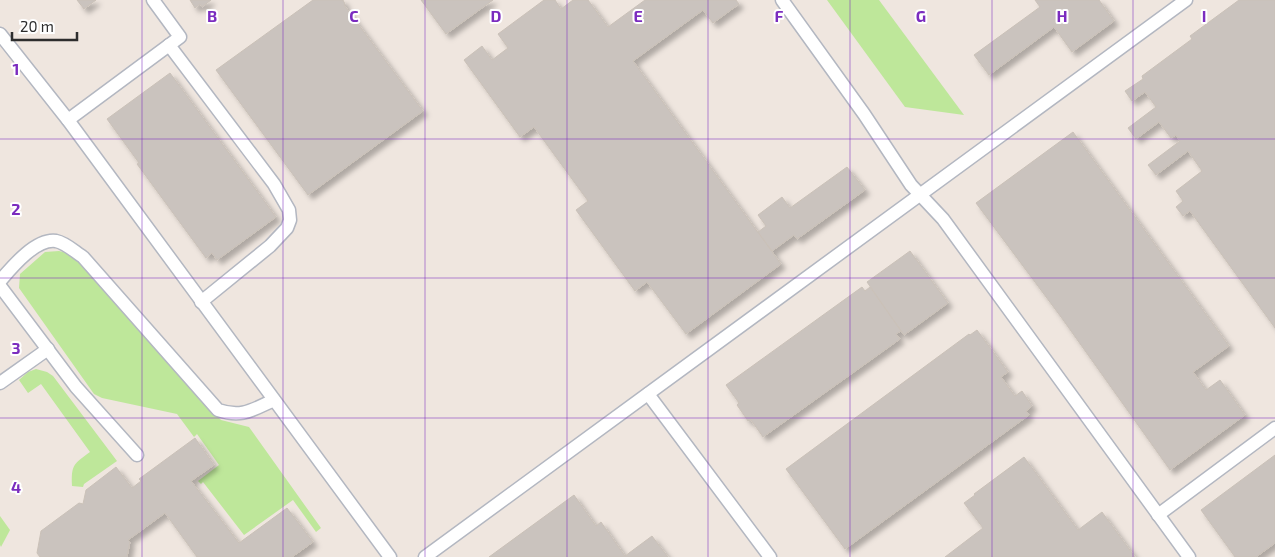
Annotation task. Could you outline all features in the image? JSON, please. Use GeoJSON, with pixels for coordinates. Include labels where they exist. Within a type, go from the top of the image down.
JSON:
{"type":"FeatureCollection","features":[{"type":"Feature","properties":{"kind":"lane"},"geometry":{"type":"LineString","coordinates":[[68,120],[180,37],[153,0]]}},
{"type":"Feature","properties":{"kind":"lane"},"geometry":{"type":"LineString","coordinates":[[782,0],[864,114],[911,185],[943,219],[1189,557]]}},
{"type":"Feature","properties":{"kind":"lane"},"geometry":{"type":"LineString","coordinates":[[425,557],[1186,0]]}},
{"type":"Feature","properties":{"kind":"lane"},"geometry":{"type":"LineString","coordinates":[[0,34],[68,120],[390,557]]}},
{"type":"Feature","properties":{"kind":"lane"},"geometry":{"type":"LineString","coordinates":[[169,45],[284,198],[290,215],[287,228],[280,237],[201,302]]}},
{"type":"Feature","properties":{"kind":"lane"},"geometry":{"type":"LineString","coordinates":[[0,281],[15,263],[43,242],[56,241],[64,244],[89,264],[218,410],[231,414],[246,413],[274,400]]}},
{"type":"Feature","properties":{"kind":"lane"},"geometry":{"type":"LineString","coordinates":[[0,286],[76,387],[137,455]]}},
{"type":"Feature","properties":{"kind":"lane"},"geometry":{"type":"LineString","coordinates":[[0,383],[48,349]]}},
{"type":"Feature","properties":{"kind":"lane"},"geometry":{"type":"LineString","coordinates":[[648,394],[770,557]]}},
{"type":"Feature","properties":{"kind":"lane"},"geometry":{"type":"LineString","coordinates":[[1158,515],[1275,428]]}},
{"type":"Feature","properties":{"kind":"green space"},"geometry":{"type":"Polygon","coordinates":[[[827,0],[879,0],[964,115],[905,107],[827,0]]]}},
{"type":"Feature","properties":{"kind":"green space"},"geometry":{"type":"Polygon","coordinates":[[[59,251],[67,253],[81,264],[221,420],[249,427],[321,528],[316,532],[293,500],[244,535],[203,482],[201,484],[198,481],[219,465],[197,434],[194,437],[177,414],[102,398],[94,394],[19,288],[20,274],[45,252],[59,251]]]}},
{"type":"Feature","properties":{"kind":"green space"},"geometry":{"type":"Polygon","coordinates":[[[36,369],[53,376],[117,461],[84,484],[83,487],[72,486],[72,473],[77,462],[90,452],[41,384],[28,393],[19,380],[28,372],[36,369]]]}},
{"type":"Feature","properties":{"kind":"green space"},"geometry":{"type":"Polygon","coordinates":[[[0,516],[10,530],[1,547],[0,545],[0,516]]]}},
{"type":"Feature","properties":{"kind":"building"},"geometry":{"type":"Polygon","coordinates":[[[77,0],[96,0],[84,9],[77,0]]]}},
{"type":"Feature","properties":{"kind":"building"},"geometry":{"type":"Polygon","coordinates":[[[190,0],[211,0],[202,7],[200,4],[195,8],[190,0]]]}},
{"type":"Feature","properties":{"kind":"building"},"geometry":{"type":"Polygon","coordinates":[[[313,0],[343,0],[344,5],[423,111],[308,195],[216,70],[313,0]]]}},
{"type":"Feature","properties":{"kind":"building"},"geometry":{"type":"Polygon","coordinates":[[[421,0],[493,0],[446,34],[421,0]]]}},
{"type":"Feature","properties":{"kind":"building"},"geometry":{"type":"Polygon","coordinates":[[[544,0],[555,0],[561,9],[573,0],[588,0],[608,27],[645,0],[736,0],[739,4],[713,23],[703,10],[633,61],[781,264],[686,334],[647,282],[635,291],[576,210],[588,201],[534,127],[520,137],[464,60],[482,46],[492,60],[508,48],[498,34],[544,0]]]}},
{"type":"Feature","properties":{"kind":"building"},"geometry":{"type":"Polygon","coordinates":[[[1035,0],[1099,0],[1114,21],[1072,52],[1054,27],[989,75],[974,55],[1040,7],[1035,0]]]}},
{"type":"Feature","properties":{"kind":"building"},"geometry":{"type":"Polygon","coordinates":[[[1239,0],[1275,0],[1275,328],[1190,211],[1183,216],[1176,207],[1183,201],[1176,191],[1202,171],[1188,151],[1156,175],[1148,165],[1180,141],[1176,135],[1171,138],[1159,122],[1136,139],[1128,128],[1156,107],[1145,92],[1132,101],[1125,91],[1143,79],[1142,76],[1192,39],[1190,36],[1239,0]]]}},
{"type":"Feature","properties":{"kind":"building"},"geometry":{"type":"Polygon","coordinates":[[[170,73],[276,217],[217,260],[212,253],[206,258],[137,164],[139,163],[107,119],[170,73]]]}},
{"type":"Feature","properties":{"kind":"building"},"geometry":{"type":"Polygon","coordinates":[[[1073,132],[1229,346],[1193,372],[1206,390],[1220,380],[1245,415],[1170,470],[1061,317],[976,203],[1073,132]]]}},
{"type":"Feature","properties":{"kind":"building"},"geometry":{"type":"Polygon","coordinates":[[[847,167],[865,190],[797,239],[794,235],[772,251],[758,232],[766,226],[758,215],[782,197],[790,208],[847,167]]]}},
{"type":"Feature","properties":{"kind":"building"},"geometry":{"type":"Polygon","coordinates":[[[910,251],[948,303],[904,335],[867,282],[910,251]]]}},
{"type":"Feature","properties":{"kind":"building"},"geometry":{"type":"Polygon","coordinates":[[[862,287],[865,291],[870,287],[901,331],[896,334],[900,339],[763,437],[751,420],[748,421],[737,405],[739,403],[726,385],[862,287]]]}},
{"type":"Feature","properties":{"kind":"building"},"geometry":{"type":"Polygon","coordinates":[[[977,330],[1008,372],[1001,377],[1015,396],[1022,391],[1032,406],[1026,411],[1029,415],[845,549],[786,469],[977,330]]]}},
{"type":"Feature","properties":{"kind":"building"},"geometry":{"type":"Polygon","coordinates":[[[195,438],[214,465],[191,481],[239,543],[287,508],[313,542],[292,557],[197,557],[165,513],[128,540],[130,542],[127,557],[40,557],[37,553],[41,531],[79,503],[83,504],[86,490],[116,467],[132,488],[141,481],[139,479],[195,438]]]}},
{"type":"Feature","properties":{"kind":"building"},"geometry":{"type":"Polygon","coordinates":[[[1275,455],[1275,543],[1256,557],[1235,557],[1201,510],[1275,455]]]}},
{"type":"Feature","properties":{"kind":"building"},"geometry":{"type":"Polygon","coordinates":[[[1024,457],[1078,530],[1102,512],[1135,557],[945,557],[983,528],[964,503],[1024,457]]]}},
{"type":"Feature","properties":{"kind":"building"},"geometry":{"type":"Polygon","coordinates":[[[574,495],[596,526],[601,522],[625,556],[652,536],[668,557],[489,557],[574,495]]]}}]}
